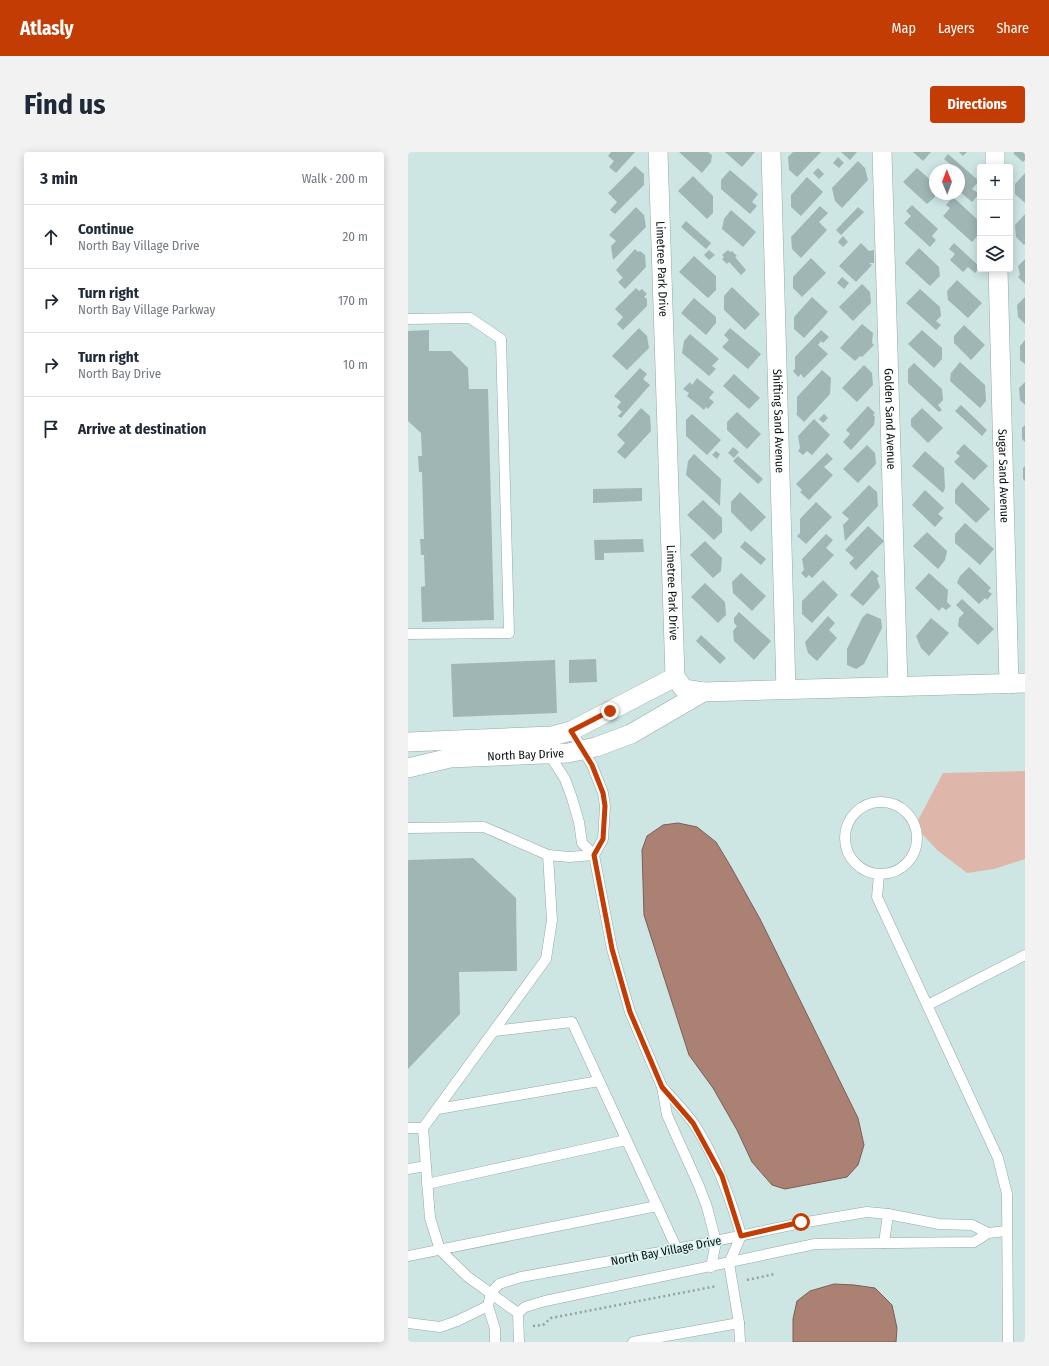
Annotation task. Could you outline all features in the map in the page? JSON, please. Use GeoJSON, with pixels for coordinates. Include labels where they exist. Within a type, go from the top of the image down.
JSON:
{"type":"FeatureCollection","features":[{"type":"Feature","properties":{"kind":"street","name":"Limetree Park Drive"},"geometry":{"type":"LineString","coordinates":[[658,152],[675,677]]}},
{"type":"Feature","properties":{"kind":"street","name":"Shifting Sand Avenue"},"geometry":{"type":"LineString","coordinates":[[771,152],[786,690]]}},
{"type":"Feature","properties":{"kind":"street","name":"Golden Sand Avenue"},"geometry":{"type":"LineString","coordinates":[[882,152],[898,686]]}},
{"type":"Feature","properties":{"kind":"street"},"geometry":{"type":"LineString","coordinates":[[995,152],[995,164]]}},
{"type":"Feature","properties":{"kind":"street","name":"Sugar Sand Avenue"},"geometry":{"type":"LineString","coordinates":[[998,272],[1017,684]]}},
{"type":"Feature","properties":{"kind":"street"},"geometry":{"type":"LineString","coordinates":[[675,677],[684,689],[703,692],[1017,684]]}},
{"type":"Feature","properties":{"kind":"street","name":"North Bay Drive"},"geometry":{"type":"LineString","coordinates":[[408,742],[552,736],[571,731],[675,677]]}},
{"type":"Feature","properties":{"kind":"street","name":"North Bay Drive"},"geometry":{"type":"LineString","coordinates":[[408,768],[450,758],[549,754],[596,747],[623,737],[703,692]]}},
{"type":"Feature","properties":{"kind":"street"},"geometry":{"type":"LineString","coordinates":[[610,711],[623,737]]}},
{"type":"Feature","properties":{"kind":"lane"},"geometry":{"type":"LineString","coordinates":[[408,319],[470,318],[501,339],[509,633],[408,634]]}},
{"type":"Feature","properties":{"kind":"lane"},"geometry":{"type":"LineString","coordinates":[[571,731],[598,778],[605,806],[603,839],[594,855]]}},
{"type":"Feature","properties":{"kind":"lane"},"geometry":{"type":"LineString","coordinates":[[538,736],[565,780],[579,822],[582,843],[594,855],[612,949],[630,1012],[662,1087],[667,1115],[699,1186],[716,1242],[711,1266]]}},
{"type":"Feature","properties":{"kind":"lane"},"geometry":{"type":"LineString","coordinates":[[884,802],[896,806],[906,813],[913,823],[917,835],[915,847],[910,859],[901,868],[890,873],[879,874],[863,869],[850,858],[846,848],[845,837],[849,821],[860,808],[872,803],[884,802]]}},
{"type":"Feature","properties":{"kind":"lane"},"geometry":{"type":"LineString","coordinates":[[408,828],[484,827],[548,855],[569,857],[594,855]]}},
{"type":"Feature","properties":{"kind":"lane"},"geometry":{"type":"LineString","coordinates":[[519,1342],[518,1313],[468,1277],[440,1250],[430,1218],[424,1128],[546,959],[552,920],[548,855]]}},
{"type":"Feature","properties":{"kind":"lane"},"geometry":{"type":"LineString","coordinates":[[879,874],[877,897],[998,1158],[1007,1194],[1006,1232],[1008,1342]]}},
{"type":"Feature","properties":{"kind":"lane"},"geometry":{"type":"LineString","coordinates":[[928,1005],[1025,955]]}},
{"type":"Feature","properties":{"kind":"lane"},"geometry":{"type":"LineString","coordinates":[[494,1031],[572,1022],[677,1249]]}},
{"type":"Feature","properties":{"kind":"lane"},"geometry":{"type":"LineString","coordinates":[[438,1109],[599,1081]]}},
{"type":"Feature","properties":{"kind":"lane"},"geometry":{"type":"LineString","coordinates":[[662,1087],[693,1123],[707,1146],[722,1176],[741,1236],[729,1263],[739,1323],[740,1342]]}},
{"type":"Feature","properties":{"kind":"lane"},"geometry":{"type":"LineString","coordinates":[[408,1128],[424,1128]]}},
{"type":"Feature","properties":{"kind":"lane"},"geometry":{"type":"LineString","coordinates":[[427,1184],[626,1140]]}},
{"type":"Feature","properties":{"kind":"lane"},"geometry":{"type":"LineString","coordinates":[[408,1168],[426,1166]]}},
{"type":"Feature","properties":{"kind":"lane"},"geometry":{"type":"LineString","coordinates":[[408,1256],[657,1206]]}},
{"type":"Feature","properties":{"kind":"lane","name":"North Bay Village Drive"},"geometry":{"type":"LineString","coordinates":[[492,1293],[499,1284],[521,1277],[716,1242],[801,1222],[867,1212],[888,1214],[939,1224],[972,1225],[988,1233]]}},
{"type":"Feature","properties":{"kind":"lane"},"geometry":{"type":"LineString","coordinates":[[884,1243],[888,1214]]}},
{"type":"Feature","properties":{"kind":"lane","name":"North Bay Village Drive"},"geometry":{"type":"LineString","coordinates":[[518,1313],[525,1307],[545,1301],[816,1244],[974,1242],[988,1233],[1006,1232]]}},
{"type":"Feature","properties":{"kind":"lane"},"geometry":{"type":"LineString","coordinates":[[492,1293],[488,1306],[495,1329],[495,1342]]}},
{"type":"Feature","properties":{"kind":"lane"},"geometry":{"type":"LineString","coordinates":[[408,1323],[440,1326],[457,1321],[488,1306]]}},
{"type":"Feature","properties":{"kind":"lane"},"geometry":{"type":"LineString","coordinates":[[633,1342],[684,1338],[739,1323]]}},
{"type":"Feature","properties":{"kind":"path"},"geometry":{"type":"LineString","coordinates":[[518,1327],[543,1325],[550,1318],[775,1274]]}},
{"type":"Feature","properties":{"kind":"shaded area"},"geometry":{"type":"Polygon","coordinates":[[[1025,771],[1025,859],[994,869],[967,873],[937,850],[915,826],[943,773],[1025,771]]]}},
{"type":"Feature","properties":{"kind":"shaded area"},"geometry":{"type":"Polygon","coordinates":[[[678,823],[697,827],[716,842],[760,919],[858,1118],[864,1145],[858,1165],[847,1177],[785,1189],[772,1185],[752,1162],[737,1130],[713,1088],[689,1055],[644,915],[642,850],[647,836],[663,825],[678,823]]]}},
{"type":"Feature","properties":{"kind":"shaded area"},"geometry":{"type":"Polygon","coordinates":[[[834,1284],[875,1288],[892,1305],[897,1328],[896,1342],[793,1342],[793,1319],[797,1301],[810,1291],[834,1284]]]}},
{"type":"Feature","properties":{"kind":"building"},"geometry":{"type":"Polygon","coordinates":[[[611,152],[635,152],[616,173],[609,167],[614,161],[608,156],[611,152]]]}},
{"type":"Feature","properties":{"kind":"building"},"geometry":{"type":"Polygon","coordinates":[[[679,152],[708,152],[712,155],[711,162],[702,173],[679,152]]]}},
{"type":"Feature","properties":{"kind":"building"},"geometry":{"type":"Polygon","coordinates":[[[725,152],[755,152],[742,167],[725,152]]]}},
{"type":"Feature","properties":{"kind":"building"},"geometry":{"type":"Polygon","coordinates":[[[793,152],[821,152],[797,177],[789,170],[788,157],[793,152]]]}},
{"type":"Feature","properties":{"kind":"building"},"geometry":{"type":"Polygon","coordinates":[[[841,152],[857,152],[850,160],[841,152]]]}},
{"type":"Feature","properties":{"kind":"building"},"geometry":{"type":"Polygon","coordinates":[[[913,152],[931,152],[923,161],[913,152]]]}},
{"type":"Feature","properties":{"kind":"building"},"geometry":{"type":"Polygon","coordinates":[[[959,152],[967,152],[963,156],[959,152]]]}},
{"type":"Feature","properties":{"kind":"building"},"geometry":{"type":"Polygon","coordinates":[[[1014,152],[1025,152],[1025,160],[1023,162],[1014,154],[1014,152]]]}},
{"type":"Feature","properties":{"kind":"building"},"geometry":{"type":"Polygon","coordinates":[[[948,154],[959,164],[950,164],[944,159],[948,154]]]}},
{"type":"Feature","properties":{"kind":"building"},"geometry":{"type":"Polygon","coordinates":[[[838,157],[844,163],[839,168],[833,163],[838,157]]]}},
{"type":"Feature","properties":{"kind":"building"},"geometry":{"type":"Polygon","coordinates":[[[858,161],[865,168],[868,180],[842,208],[835,201],[832,188],[858,161]]]}},
{"type":"Feature","properties":{"kind":"building"},"geometry":{"type":"Polygon","coordinates":[[[635,166],[644,174],[644,185],[615,214],[610,210],[617,202],[608,193],[635,166]]]}},
{"type":"Feature","properties":{"kind":"building"},"geometry":{"type":"Polygon","coordinates":[[[818,168],[824,174],[819,179],[813,173],[818,168]]]}},
{"type":"Feature","properties":{"kind":"building"},"geometry":{"type":"Polygon","coordinates":[[[917,168],[929,179],[929,200],[932,200],[927,204],[903,182],[917,168]]]}},
{"type":"Feature","properties":{"kind":"building"},"geometry":{"type":"Polygon","coordinates":[[[965,169],[977,179],[977,183],[972,189],[977,193],[977,196],[972,202],[965,196],[965,169]]]}},
{"type":"Feature","properties":{"kind":"building"},"geometry":{"type":"Polygon","coordinates":[[[730,170],[758,194],[752,202],[757,206],[750,214],[721,189],[721,180],[730,170]]]}},
{"type":"Feature","properties":{"kind":"building"},"geometry":{"type":"Polygon","coordinates":[[[1025,173],[1025,203],[1015,194],[1015,184],[1025,173]]]}},
{"type":"Feature","properties":{"kind":"building"},"geometry":{"type":"Polygon","coordinates":[[[693,176],[713,196],[713,213],[707,219],[678,191],[693,176]]]}},
{"type":"Feature","properties":{"kind":"building"},"geometry":{"type":"Polygon","coordinates":[[[807,177],[823,192],[801,216],[791,207],[791,195],[807,177]]]}},
{"type":"Feature","properties":{"kind":"building"},"geometry":{"type":"Polygon","coordinates":[[[950,200],[956,200],[977,219],[977,236],[972,242],[943,216],[950,208],[946,205],[950,200]]]}},
{"type":"Feature","properties":{"kind":"building"},"geometry":{"type":"Polygon","coordinates":[[[912,205],[938,229],[932,236],[936,240],[930,247],[904,223],[911,216],[906,211],[912,205]]]}},
{"type":"Feature","properties":{"kind":"building"},"geometry":{"type":"Polygon","coordinates":[[[820,206],[828,213],[819,222],[827,230],[801,258],[792,249],[791,237],[820,206]]]}},
{"type":"Feature","properties":{"kind":"building"},"geometry":{"type":"Polygon","coordinates":[[[636,207],[644,215],[646,227],[613,260],[611,246],[616,241],[609,235],[636,207]]]}},
{"type":"Feature","properties":{"kind":"building"},"geometry":{"type":"Polygon","coordinates":[[[858,207],[864,212],[841,235],[836,230],[858,207]]]}},
{"type":"Feature","properties":{"kind":"building"},"geometry":{"type":"Polygon","coordinates":[[[731,210],[756,232],[743,247],[722,229],[724,219],[731,210]]]}},
{"type":"Feature","properties":{"kind":"building"},"geometry":{"type":"Polygon","coordinates":[[[1025,214],[1024,245],[1016,237],[1015,225],[1025,214]]]}},
{"type":"Feature","properties":{"kind":"building"},"geometry":{"type":"Polygon","coordinates":[[[686,221],[711,243],[706,249],[681,227],[686,221]]]}},
{"type":"Feature","properties":{"kind":"building"},"geometry":{"type":"Polygon","coordinates":[[[843,236],[848,242],[843,247],[838,242],[843,236]]]}},
{"type":"Feature","properties":{"kind":"building"},"geometry":{"type":"Polygon","coordinates":[[[861,243],[869,251],[874,250],[874,263],[869,263],[872,265],[856,282],[839,266],[861,243]]]}},
{"type":"Feature","properties":{"kind":"building"},"geometry":{"type":"Polygon","coordinates":[[[954,243],[977,264],[977,271],[975,273],[968,267],[963,272],[950,260],[955,254],[949,249],[954,243]]]}},
{"type":"Feature","properties":{"kind":"building"},"geometry":{"type":"Polygon","coordinates":[[[919,248],[939,267],[940,276],[930,286],[905,263],[919,248]]]}},
{"type":"Feature","properties":{"kind":"building"},"geometry":{"type":"Polygon","coordinates":[[[635,249],[645,255],[646,267],[625,289],[618,282],[623,278],[616,270],[635,249]]]}},
{"type":"Feature","properties":{"kind":"building"},"geometry":{"type":"Polygon","coordinates":[[[709,250],[715,255],[709,260],[704,255],[709,250]]]}},
{"type":"Feature","properties":{"kind":"building"},"geometry":{"type":"Polygon","coordinates":[[[728,250],[730,252],[732,251],[737,256],[735,257],[746,270],[741,275],[729,262],[727,264],[722,259],[724,257],[722,255],[728,250]]]}},
{"type":"Feature","properties":{"kind":"building"},"geometry":{"type":"Polygon","coordinates":[[[694,256],[716,276],[716,290],[708,298],[679,272],[694,256]]]}},
{"type":"Feature","properties":{"kind":"building"},"geometry":{"type":"Polygon","coordinates":[[[811,258],[826,273],[802,297],[793,288],[793,277],[811,258]]]}},
{"type":"Feature","properties":{"kind":"building"},"geometry":{"type":"Polygon","coordinates":[[[1025,259],[1025,284],[1018,277],[1020,275],[1018,266],[1025,259]]]}},
{"type":"Feature","properties":{"kind":"building"},"geometry":{"type":"Polygon","coordinates":[[[842,277],[849,283],[844,289],[837,283],[842,277]]]}},
{"type":"Feature","properties":{"kind":"building"},"geometry":{"type":"Polygon","coordinates":[[[957,280],[982,303],[968,318],[948,300],[947,291],[957,280]]]}},
{"type":"Feature","properties":{"kind":"building"},"geometry":{"type":"Polygon","coordinates":[[[862,284],[870,292],[871,303],[853,321],[839,307],[862,284]]]}},
{"type":"Feature","properties":{"kind":"building"},"geometry":{"type":"Polygon","coordinates":[[[732,287],[760,314],[745,330],[724,310],[724,296],[732,287]]]}},
{"type":"Feature","properties":{"kind":"building"},"geometry":{"type":"Polygon","coordinates":[[[636,288],[639,291],[642,289],[647,294],[644,297],[647,299],[647,306],[623,330],[617,324],[623,317],[615,309],[636,288]]]}},
{"type":"Feature","properties":{"kind":"building"},"geometry":{"type":"Polygon","coordinates":[[[920,289],[940,307],[941,316],[936,321],[941,325],[936,330],[906,303],[920,289]]]}},
{"type":"Feature","properties":{"kind":"building"},"geometry":{"type":"Polygon","coordinates":[[[812,297],[828,312],[804,338],[794,329],[794,317],[812,297]]]}},
{"type":"Feature","properties":{"kind":"building"},"geometry":{"type":"Polygon","coordinates":[[[1025,297],[1025,324],[1018,317],[1017,305],[1025,297]]]}},
{"type":"Feature","properties":{"kind":"building"},"geometry":{"type":"Polygon","coordinates":[[[694,298],[716,317],[716,323],[706,335],[681,313],[694,298]]]}},
{"type":"Feature","properties":{"kind":"building"},"geometry":{"type":"Polygon","coordinates":[[[862,324],[873,333],[872,343],[874,345],[862,357],[860,356],[855,361],[840,348],[862,324]]]}},
{"type":"Feature","properties":{"kind":"building"},"geometry":{"type":"Polygon","coordinates":[[[964,325],[985,345],[971,360],[954,343],[954,336],[964,325]]]}},
{"type":"Feature","properties":{"kind":"building"},"geometry":{"type":"Polygon","coordinates":[[[639,328],[647,336],[649,348],[627,370],[612,356],[639,328]]]}},
{"type":"Feature","properties":{"kind":"building"},"geometry":{"type":"Polygon","coordinates":[[[730,328],[761,354],[748,369],[722,347],[729,340],[724,335],[730,328]]]}},
{"type":"Feature","properties":{"kind":"building"},"geometry":{"type":"Polygon","coordinates":[[[429,330],[429,351],[451,351],[468,368],[469,389],[488,389],[494,620],[422,622],[421,587],[425,586],[424,555],[421,555],[420,539],[424,539],[422,472],[419,472],[418,456],[422,456],[421,433],[408,421],[408,331],[429,330]]]}},
{"type":"Feature","properties":{"kind":"building"},"geometry":{"type":"Polygon","coordinates":[[[821,330],[829,337],[823,343],[821,341],[818,345],[828,354],[804,378],[801,374],[798,377],[793,371],[795,369],[795,357],[821,330]]]}},
{"type":"Feature","properties":{"kind":"building"},"geometry":{"type":"Polygon","coordinates":[[[922,330],[942,348],[942,359],[934,368],[908,344],[922,330]]]}},
{"type":"Feature","properties":{"kind":"building"},"geometry":{"type":"Polygon","coordinates":[[[690,334],[719,359],[712,366],[716,369],[709,376],[682,353],[684,341],[690,334]]]}},
{"type":"Feature","properties":{"kind":"building"},"geometry":{"type":"Polygon","coordinates":[[[1025,340],[1025,364],[1020,360],[1020,346],[1025,340]]]}},
{"type":"Feature","properties":{"kind":"building"},"geometry":{"type":"Polygon","coordinates":[[[960,362],[985,385],[986,401],[980,408],[950,381],[951,373],[960,362]]]}},
{"type":"Feature","properties":{"kind":"building"},"geometry":{"type":"Polygon","coordinates":[[[914,363],[942,389],[943,400],[938,405],[942,410],[939,412],[908,383],[908,369],[914,363]]]}},
{"type":"Feature","properties":{"kind":"building"},"geometry":{"type":"Polygon","coordinates":[[[864,365],[872,373],[873,385],[857,402],[842,388],[864,365]]]}},
{"type":"Feature","properties":{"kind":"building"},"geometry":{"type":"Polygon","coordinates":[[[640,368],[647,374],[643,379],[650,385],[621,418],[618,416],[622,412],[617,407],[621,402],[614,396],[640,368]]]}},
{"type":"Feature","properties":{"kind":"building"},"geometry":{"type":"Polygon","coordinates":[[[822,370],[831,378],[830,394],[804,422],[796,414],[797,397],[822,370]]]}},
{"type":"Feature","properties":{"kind":"building"},"geometry":{"type":"Polygon","coordinates":[[[734,374],[760,398],[749,409],[723,386],[734,374]]]}},
{"type":"Feature","properties":{"kind":"building"},"geometry":{"type":"Polygon","coordinates":[[[697,378],[714,392],[709,398],[714,402],[708,409],[706,407],[704,410],[687,396],[689,393],[683,389],[690,382],[692,385],[697,378]]]}},
{"type":"Feature","properties":{"kind":"building"},"geometry":{"type":"Polygon","coordinates":[[[1025,382],[1025,405],[1020,400],[1019,388],[1025,382]]]}},
{"type":"Feature","properties":{"kind":"building"},"geometry":{"type":"Polygon","coordinates":[[[961,405],[987,430],[982,436],[955,411],[961,405]]]}},
{"type":"Feature","properties":{"kind":"building"},"geometry":{"type":"Polygon","coordinates":[[[868,406],[875,413],[873,415],[875,417],[874,425],[851,450],[843,442],[850,434],[846,430],[868,406]]]}},
{"type":"Feature","properties":{"kind":"building"},"geometry":{"type":"Polygon","coordinates":[[[641,408],[650,416],[651,431],[625,459],[617,452],[625,443],[617,435],[641,408]]]}},
{"type":"Feature","properties":{"kind":"building"},"geometry":{"type":"Polygon","coordinates":[[[922,408],[943,428],[928,443],[911,426],[911,419],[922,408]]]}},
{"type":"Feature","properties":{"kind":"building"},"geometry":{"type":"Polygon","coordinates":[[[737,412],[761,434],[747,449],[727,430],[727,422],[737,412]]]}},
{"type":"Feature","properties":{"kind":"building"},"geometry":{"type":"Polygon","coordinates":[[[692,414],[721,440],[707,455],[686,436],[686,420],[692,414]]]}},
{"type":"Feature","properties":{"kind":"building"},"geometry":{"type":"Polygon","coordinates":[[[824,414],[828,418],[823,423],[819,419],[824,414]]]}},
{"type":"Feature","properties":{"kind":"building"},"geometry":{"type":"Polygon","coordinates":[[[814,419],[830,435],[812,455],[807,451],[803,455],[798,451],[800,448],[798,436],[814,419]]]}},
{"type":"Feature","properties":{"kind":"building"},"geometry":{"type":"Polygon","coordinates":[[[1025,425],[1025,442],[1022,439],[1022,428],[1025,425]]]}},
{"type":"Feature","properties":{"kind":"building"},"geometry":{"type":"Polygon","coordinates":[[[964,444],[988,466],[974,480],[954,462],[960,456],[956,453],[964,444]]]}},
{"type":"Feature","properties":{"kind":"building"},"geometry":{"type":"Polygon","coordinates":[[[867,445],[875,453],[876,464],[858,483],[843,469],[867,445]]]}},
{"type":"Feature","properties":{"kind":"building"},"geometry":{"type":"Polygon","coordinates":[[[733,447],[739,452],[734,458],[728,453],[733,447]]]}},
{"type":"Feature","properties":{"kind":"building"},"geometry":{"type":"Polygon","coordinates":[[[716,451],[720,454],[717,459],[712,455],[716,451]]]}},
{"type":"Feature","properties":{"kind":"building"},"geometry":{"type":"Polygon","coordinates":[[[925,451],[944,468],[945,488],[943,493],[912,466],[925,451]]]}},
{"type":"Feature","properties":{"kind":"building"},"geometry":{"type":"Polygon","coordinates":[[[827,453],[833,459],[824,467],[833,475],[809,500],[800,492],[802,490],[796,484],[827,453]]]}},
{"type":"Feature","properties":{"kind":"building"},"geometry":{"type":"Polygon","coordinates":[[[694,454],[721,479],[720,506],[686,475],[688,461],[694,454]]]}},
{"type":"Feature","properties":{"kind":"building"},"geometry":{"type":"Polygon","coordinates":[[[738,456],[763,479],[758,484],[733,461],[738,456]]]}},
{"type":"Feature","properties":{"kind":"building"},"geometry":{"type":"Polygon","coordinates":[[[1025,466],[1025,481],[1023,479],[1023,468],[1025,466]]]}},
{"type":"Feature","properties":{"kind":"building"},"geometry":{"type":"Polygon","coordinates":[[[962,482],[990,509],[976,523],[955,503],[955,490],[962,482]]]}},
{"type":"Feature","properties":{"kind":"building"},"geometry":{"type":"Polygon","coordinates":[[[869,485],[877,492],[878,506],[845,541],[843,525],[849,519],[842,513],[869,485]]]}},
{"type":"Feature","properties":{"kind":"building"},"geometry":{"type":"Polygon","coordinates":[[[642,488],[642,501],[593,503],[593,489],[642,488]]]}},
{"type":"Feature","properties":{"kind":"building"},"geometry":{"type":"Polygon","coordinates":[[[925,490],[944,508],[938,514],[943,518],[935,527],[912,505],[925,490]]]}},
{"type":"Feature","properties":{"kind":"building"},"geometry":{"type":"Polygon","coordinates":[[[740,492],[766,517],[751,532],[731,512],[731,502],[740,492]]]}},
{"type":"Feature","properties":{"kind":"building"},"geometry":{"type":"Polygon","coordinates":[[[703,500],[722,518],[722,532],[714,540],[687,515],[703,500]]]}},
{"type":"Feature","properties":{"kind":"building"},"geometry":{"type":"Polygon","coordinates":[[[816,502],[832,517],[806,544],[797,536],[800,533],[800,519],[816,502]]]}},
{"type":"Feature","properties":{"kind":"building"},"geometry":{"type":"Polygon","coordinates":[[[965,523],[994,549],[980,565],[955,543],[955,534],[965,523]]]}},
{"type":"Feature","properties":{"kind":"building"},"geometry":{"type":"Polygon","coordinates":[[[868,526],[884,541],[856,570],[849,563],[854,558],[845,550],[868,526]]]}},
{"type":"Feature","properties":{"kind":"building"},"geometry":{"type":"Polygon","coordinates":[[[927,532],[947,551],[945,560],[938,569],[913,546],[927,532]]]}},
{"type":"Feature","properties":{"kind":"building"},"geometry":{"type":"Polygon","coordinates":[[[826,534],[833,540],[826,548],[834,555],[812,578],[809,575],[806,578],[801,573],[804,570],[802,559],[826,534]]]}},
{"type":"Feature","properties":{"kind":"building"},"geometry":{"type":"Polygon","coordinates":[[[643,539],[644,552],[604,553],[604,560],[595,560],[594,540],[643,539]]]}},
{"type":"Feature","properties":{"kind":"building"},"geometry":{"type":"Polygon","coordinates":[[[705,541],[722,558],[721,571],[713,578],[690,555],[705,541]]]}},
{"type":"Feature","properties":{"kind":"building"},"geometry":{"type":"Polygon","coordinates":[[[745,541],[766,559],[761,565],[740,547],[745,541]]]}},
{"type":"Feature","properties":{"kind":"building"},"geometry":{"type":"Polygon","coordinates":[[[969,567],[991,588],[988,591],[992,594],[987,600],[985,598],[979,604],[957,583],[960,576],[969,567]]]}},
{"type":"Feature","properties":{"kind":"building"},"geometry":{"type":"Polygon","coordinates":[[[872,570],[879,576],[877,578],[880,587],[863,606],[850,595],[872,570]]]}},
{"type":"Feature","properties":{"kind":"building"},"geometry":{"type":"Polygon","coordinates":[[[741,573],[766,596],[752,611],[733,593],[732,582],[741,573]]]}},
{"type":"Feature","properties":{"kind":"building"},"geometry":{"type":"Polygon","coordinates":[[[929,573],[948,590],[947,602],[951,606],[946,610],[942,607],[939,611],[915,588],[929,573]]]}},
{"type":"Feature","properties":{"kind":"building"},"geometry":{"type":"Polygon","coordinates":[[[823,580],[838,595],[812,623],[802,614],[802,601],[823,580]]]}},
{"type":"Feature","properties":{"kind":"building"},"geometry":{"type":"Polygon","coordinates":[[[705,583],[725,602],[726,615],[718,623],[691,597],[705,583]]]}},
{"type":"Feature","properties":{"kind":"building"},"geometry":{"type":"Polygon","coordinates":[[[962,599],[994,629],[978,645],[958,626],[959,618],[964,613],[956,605],[962,599]]]}},
{"type":"Feature","properties":{"kind":"building"},"geometry":{"type":"Polygon","coordinates":[[[739,612],[771,641],[754,660],[734,641],[733,631],[737,626],[734,623],[734,618],[739,612]]]}},
{"type":"Feature","properties":{"kind":"building"},"geometry":{"type":"Polygon","coordinates":[[[867,613],[881,619],[882,628],[864,664],[856,669],[847,665],[847,649],[862,618],[867,613]]]}},
{"type":"Feature","properties":{"kind":"building"},"geometry":{"type":"Polygon","coordinates":[[[828,616],[835,623],[829,630],[837,638],[817,661],[808,653],[805,642],[828,616]]]}},
{"type":"Feature","properties":{"kind":"building"},"geometry":{"type":"Polygon","coordinates":[[[931,618],[949,633],[929,656],[921,648],[916,636],[931,618]]]}},
{"type":"Feature","properties":{"kind":"building"},"geometry":{"type":"Polygon","coordinates":[[[701,635],[726,658],[720,664],[696,641],[701,635]]]}},
{"type":"Feature","properties":{"kind":"building"},"geometry":{"type":"Polygon","coordinates":[[[596,659],[597,682],[569,683],[569,660],[596,659]]]}},
{"type":"Feature","properties":{"kind":"building"},"geometry":{"type":"Polygon","coordinates":[[[555,660],[557,713],[453,717],[451,664],[555,660]]]}},
{"type":"Feature","properties":{"kind":"building"},"geometry":{"type":"Polygon","coordinates":[[[473,858],[516,898],[517,971],[459,972],[460,1014],[408,1069],[408,860],[473,858]]]}},
{"type":"Feature","properties":{"kind":"route"},"geometry":{"type":"LineString","coordinates":[[610,711],[571,731],[592,765],[603,793],[605,806],[603,839],[594,855],[612,949],[630,1012],[646,1054],[662,1087],[693,1123],[707,1146],[722,1176],[741,1236],[801,1222]]}}]}
